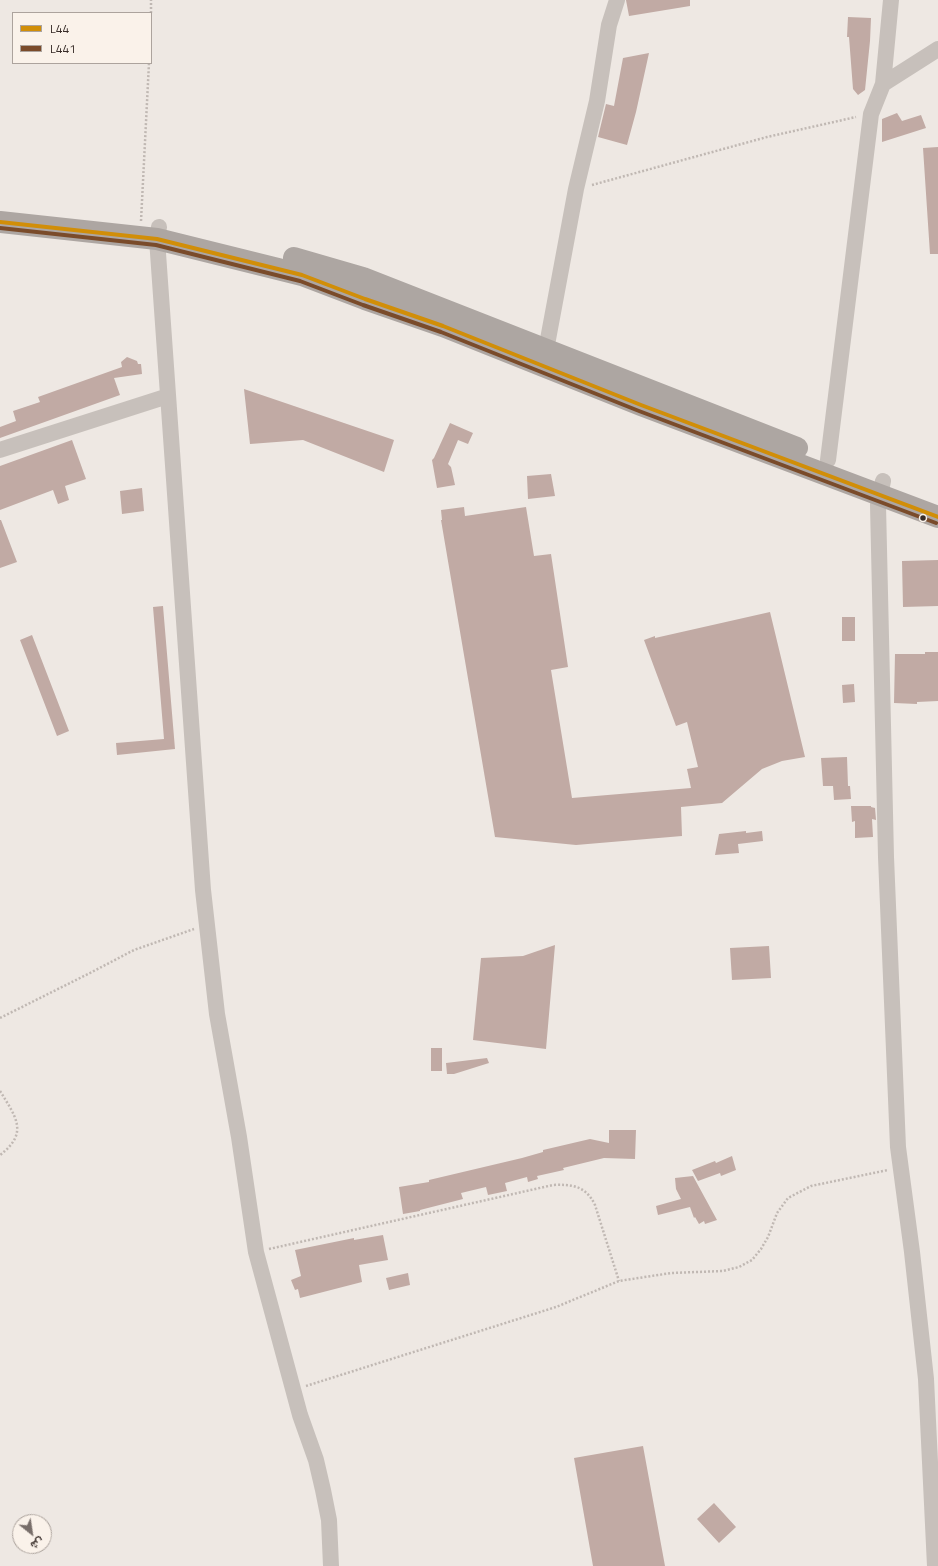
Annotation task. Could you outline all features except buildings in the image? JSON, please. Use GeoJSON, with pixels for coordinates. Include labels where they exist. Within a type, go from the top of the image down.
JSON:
{"type":"FeatureCollection","features":[{"type":"Feature","properties":{"kind":"highway"},"geometry":{"type":"LineString","coordinates":[[0,208],[152,230],[306,261],[363,278],[828,460],[938,517]]}},
{"type":"Feature","properties":{"kind":"highway"},"geometry":{"type":"LineString","coordinates":[[0,222],[152,230],[302,274],[365,299],[443,326],[641,405],[881,488],[938,502]]}},
{"type":"Feature","properties":{"kind":"street"},"geometry":{"type":"LineString","coordinates":[[546,350],[576,189],[597,101],[609,25],[617,0]]}},
{"type":"Feature","properties":{"kind":"street"},"geometry":{"type":"LineString","coordinates":[[828,460],[871,114],[883,84],[891,0]]}},
{"type":"Feature","properties":{"kind":"street"},"geometry":{"type":"LineString","coordinates":[[883,84],[938,49]]}},
{"type":"Feature","properties":{"kind":"street"},"geometry":{"type":"LineString","coordinates":[[152,230],[168,396],[203,890],[208,923],[217,1014],[239,1137],[256,1252],[300,1415],[316,1460],[325,1497],[330,1520],[331,1566]]}},
{"type":"Feature","properties":{"kind":"street"},"geometry":{"type":"LineString","coordinates":[[0,450],[168,396]]}},
{"type":"Feature","properties":{"kind":"street"},"geometry":{"type":"LineString","coordinates":[[881,488],[878,505],[886,857],[898,1147],[926,1379],[935,1566]]}},
{"type":"Feature","properties":{"kind":"path"},"geometry":{"type":"LineString","coordinates":[[151,0],[151,12]]}},
{"type":"Feature","properties":{"kind":"path"},"geometry":{"type":"LineString","coordinates":[[149,64],[152,230]]}},
{"type":"Feature","properties":{"kind":"path"},"geometry":{"type":"LineString","coordinates":[[576,189],[767,137],[871,114]]}},
{"type":"Feature","properties":{"kind":"path"},"geometry":{"type":"LineString","coordinates":[[0,1018],[134,950],[208,923]]}},
{"type":"Feature","properties":{"kind":"path"},"geometry":{"type":"LineString","coordinates":[[0,1091],[15,1118],[17,1132],[13,1144],[0,1155]]}},
{"type":"Feature","properties":{"kind":"path"},"geometry":{"type":"LineString","coordinates":[[294,1390],[556,1307],[619,1281],[671,1273],[723,1271],[739,1267],[752,1260],[761,1249],[777,1213],[788,1198],[799,1191],[810,1186],[900,1168]]}},
{"type":"Feature","properties":{"kind":"path"},"geometry":{"type":"LineString","coordinates":[[256,1252],[553,1185],[565,1184],[579,1188],[587,1192],[592,1197],[619,1281]]}},
{"type":"Feature","properties":{"kind":"transit line","name":"L44"},"geometry":{"type":"LineString","coordinates":[[0,222],[157,239],[302,275],[443,326],[641,405],[938,517]]}},
{"type":"Feature","properties":{"kind":"transit line","name":"L441"},"geometry":{"type":"LineString","coordinates":[[0,228],[156,245],[300,281],[441,332],[639,411],[936,523]]}}]}
